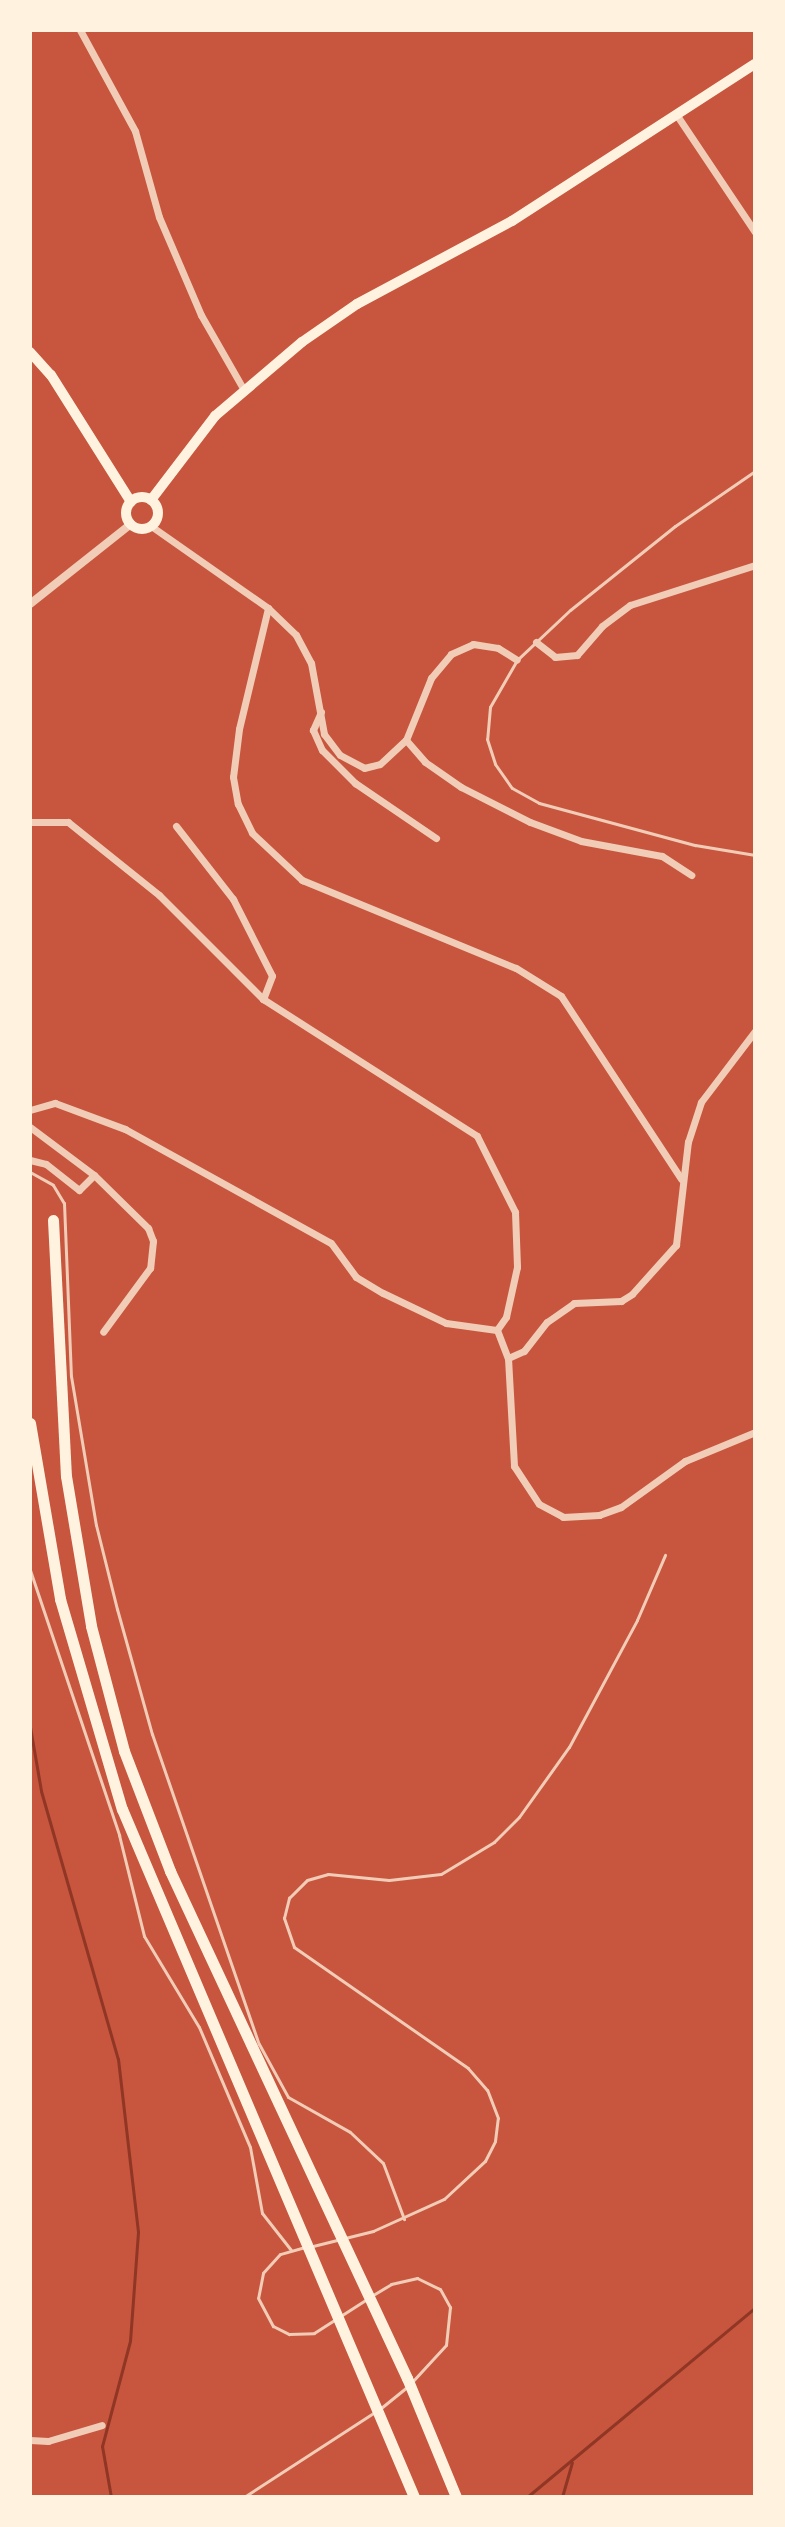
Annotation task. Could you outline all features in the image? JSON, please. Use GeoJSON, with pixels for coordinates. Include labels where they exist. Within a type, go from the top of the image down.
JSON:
{"type":"FeatureCollection","features":[{"type":"Feature","properties":{"kind":"highway"},"geometry":{"type":"LineString","coordinates":[[53,1220],[66,1476],[80,1570],[107,1690],[170,1871],[456,2497]]}},
{"type":"Feature","properties":{"kind":"highway"},"geometry":{"type":"LineString","coordinates":[[30,1423],[60,1599],[98,1737],[153,1891],[288,2196],[414,2497]]}},
{"type":"Feature","properties":{"kind":"main road"},"geometry":{"type":"LineString","coordinates":[[131,502],[151,500],[215,416],[244,390],[357,304],[512,221],[755,64]]}},
{"type":"Feature","properties":{"kind":"main road"},"geometry":{"type":"LineString","coordinates":[[30,352],[51,375],[131,502],[127,516],[131,524],[151,526],[158,515],[151,500]]}},
{"type":"Feature","properties":{"kind":"street"},"geometry":{"type":"LineString","coordinates":[[80,30],[135,131],[170,243],[201,315],[244,390]]}},
{"type":"Feature","properties":{"kind":"street"},"geometry":{"type":"LineString","coordinates":[[676,114],[755,232]]}},
{"type":"Feature","properties":{"kind":"street"},"geometry":{"type":"LineString","coordinates":[[30,604],[131,524]]}},
{"type":"Feature","properties":{"kind":"street"},"geometry":{"type":"LineString","coordinates":[[151,526],[268,608],[296,635],[311,663],[324,734],[340,755],[364,768],[380,764],[406,740],[431,678],[451,654],[473,644],[498,648],[517,660]]}},
{"type":"Feature","properties":{"kind":"street"},"geometry":{"type":"LineString","coordinates":[[536,642],[555,657],[577,655],[602,626],[630,605],[755,565]]}},
{"type":"Feature","properties":{"kind":"street"},"geometry":{"type":"LineString","coordinates":[[268,608],[239,729],[233,777],[238,804],[252,833],[302,880],[516,968],[561,996],[581,1019],[681,1179]]}},
{"type":"Feature","properties":{"kind":"street"},"geometry":{"type":"LineString","coordinates":[[322,710],[313,730],[322,750],[355,783],[436,838]]}},
{"type":"Feature","properties":{"kind":"street"},"geometry":{"type":"LineString","coordinates":[[406,740],[425,762],[461,787],[530,822],[581,841],[662,856],[691,875]]}},
{"type":"Feature","properties":{"kind":"street"},"geometry":{"type":"LineString","coordinates":[[30,822],[68,822],[96,841],[159,895],[263,999],[477,1136],[515,1212],[517,1267],[506,1317],[497,1330]]}},
{"type":"Feature","properties":{"kind":"street"},"geometry":{"type":"LineString","coordinates":[[176,826],[233,899],[272,976],[263,999]]}},
{"type":"Feature","properties":{"kind":"street"},"geometry":{"type":"LineString","coordinates":[[508,1358],[524,1351],[547,1322],[574,1303],[621,1301],[646,1280],[680,1236],[681,1179],[701,1102],[755,1031]]}},
{"type":"Feature","properties":{"kind":"street"},"geometry":{"type":"LineString","coordinates":[[30,1110],[55,1103],[125,1129],[331,1243],[356,1277],[383,1293],[446,1323],[497,1330]]}},
{"type":"Feature","properties":{"kind":"street"},"geometry":{"type":"LineString","coordinates":[[30,1127],[94,1175],[137,1214],[153,1241],[143,1282],[103,1332]]}},
{"type":"Feature","properties":{"kind":"street"},"geometry":{"type":"LineString","coordinates":[[30,1160],[46,1164],[79,1190],[94,1175]]}},
{"type":"Feature","properties":{"kind":"street"},"geometry":{"type":"LineString","coordinates":[[497,1330],[508,1358],[514,1466],[539,1504],[563,1517],[599,1515],[621,1507],[685,1461],[755,1432]]}},
{"type":"Feature","properties":{"kind":"street"},"geometry":{"type":"LineString","coordinates":[[30,2440],[48,2441],[81,2427],[102,2425]]}},
{"type":"Feature","properties":{"kind":"lane"},"geometry":{"type":"LineString","coordinates":[[755,471],[675,526],[517,660],[490,707],[487,739],[495,764],[512,788],[539,803],[695,845],[755,855]]}},
{"type":"Feature","properties":{"kind":"lane"},"geometry":{"type":"LineString","coordinates":[[30,1172],[53,1185],[64,1203],[67,1333],[75,1403],[96,1525],[123,1634],[184,1832],[259,2044],[288,2097],[350,2132],[383,2163],[404,2219]]}},
{"type":"Feature","properties":{"kind":"lane"},"geometry":{"type":"LineString","coordinates":[[244,2497],[393,2400],[439,2356],[451,2332],[445,2297],[429,2281],[417,2278],[391,2284],[314,2333],[282,2331],[260,2308],[258,2286],[271,2261],[291,2250],[404,2219],[444,2199],[485,2161],[498,2131],[495,2107],[468,2068],[294,1947],[285,1930],[285,1907],[296,1889],[317,1875],[397,1880],[441,1874],[478,1854],[509,1829],[579,1730],[665,1555]]}},
{"type":"Feature","properties":{"kind":"lane"},"geometry":{"type":"LineString","coordinates":[[30,1570],[119,1835],[144,1936],[199,2027],[250,2147],[262,2213],[291,2250]]}},
{"type":"Feature","properties":{"kind":"waterway"},"geometry":{"type":"LineString","coordinates":[[30,1727],[41,1791],[118,2059],[138,2232],[130,2341],[102,2446],[111,2497]]}},
{"type":"Feature","properties":{"kind":"waterway"},"geometry":{"type":"LineString","coordinates":[[527,2497],[755,2308]]}},
{"type":"Feature","properties":{"kind":"waterway"},"geometry":{"type":"LineString","coordinates":[[562,2497],[572,2462]]}}]}
